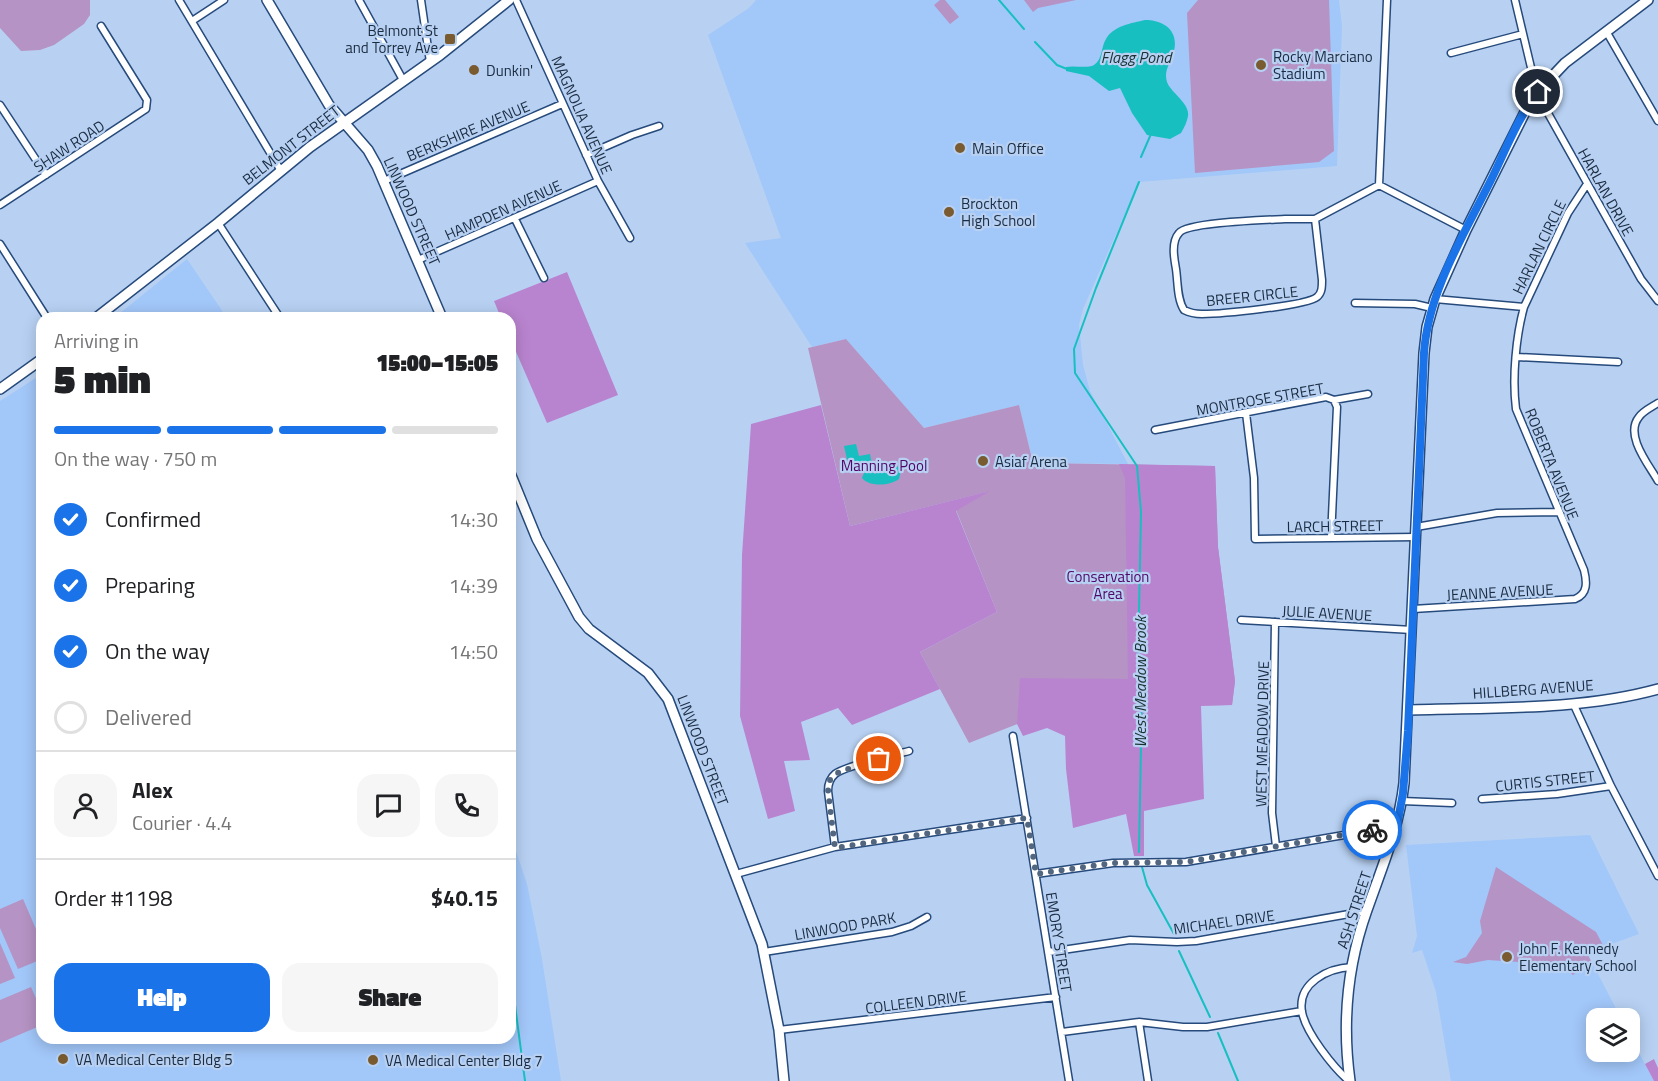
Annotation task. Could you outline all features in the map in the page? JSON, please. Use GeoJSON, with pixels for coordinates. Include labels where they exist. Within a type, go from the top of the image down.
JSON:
{"type":"FeatureCollection","features":[{"type":"Feature","properties":{"kind":"street"},"geometry":{"type":"LineString","coordinates":[[179,0],[281,171]]}},
{"type":"Feature","properties":{"kind":"street"},"geometry":{"type":"LineString","coordinates":[[192,21],[224,0]]}},
{"type":"Feature","properties":{"kind":"street","name":"LINWOOD STREET"},"geometry":{"type":"LineString","coordinates":[[267,0],[329,105],[368,150],[384,181],[440,312]]}},
{"type":"Feature","properties":{"kind":"street"},"geometry":{"type":"LineString","coordinates":[[359,0],[403,80]]}},
{"type":"Feature","properties":{"kind":"street"},"geometry":{"type":"LineString","coordinates":[[421,0],[430,62]]}},
{"type":"Feature","properties":{"kind":"street","name":"BELMONT STREET"},"geometry":{"type":"LineString","coordinates":[[104,312],[281,171],[430,62],[508,0]]}},
{"type":"Feature","properties":{"kind":"street","name":"MAGNOLIA AVENUE"},"geometry":{"type":"LineString","coordinates":[[516,0],[598,182],[630,238]]}},
{"type":"Feature","properties":{"kind":"street"},"geometry":{"type":"LineString","coordinates":[[1387,0],[1379,185],[1466,230]]}},
{"type":"Feature","properties":{"kind":"street","name":"HARLAN DRIVE"},"geometry":{"type":"LineString","coordinates":[[1515,0],[1538,92],[1641,279],[1658,301]]}},
{"type":"Feature","properties":{"kind":"street","name":"ASH STREET"},"geometry":{"type":"LineString","coordinates":[[1350,1081],[1346,1020],[1352,967],[1366,911],[1397,826],[1402,801],[1424,343],[1433,303],[1522,116],[1538,92],[1565,63],[1648,0]]}},
{"type":"Feature","properties":{"kind":"street","name":"SHAW ROAD"},"geometry":{"type":"LineString","coordinates":[[0,205],[140,114],[148,105],[101,26]]}},
{"type":"Feature","properties":{"kind":"street"},"geometry":{"type":"LineString","coordinates":[[1606,31],[1658,121]]}},
{"type":"Feature","properties":{"kind":"street"},"geometry":{"type":"LineString","coordinates":[[1451,53],[1523,34]]}},
{"type":"Feature","properties":{"kind":"street","name":"BERKSHIRE AVENUE"},"geometry":{"type":"LineString","coordinates":[[384,181],[562,104]]}},
{"type":"Feature","properties":{"kind":"street"},"geometry":{"type":"LineString","coordinates":[[0,105],[46,175]]}},
{"type":"Feature","properties":{"kind":"street"},"geometry":{"type":"LineString","coordinates":[[586,155],[659,126]]}},
{"type":"Feature","properties":{"kind":"street","name":"HAMPDEN AVENUE"},"geometry":{"type":"LineString","coordinates":[[418,260],[598,182]]}},
{"type":"Feature","properties":{"kind":"street","name":"HARLAN CIRCLE"},"geometry":{"type":"LineString","coordinates":[[1355,303],[1433,303],[1524,307],[1568,213],[1587,184]]}},
{"type":"Feature","properties":{"kind":"street","name":"BREER CIRCLE"},"geometry":{"type":"LineString","coordinates":[[1316,219],[1322,280],[1320,294],[1313,300],[1292,306],[1204,314],[1187,312],[1182,307],[1178,292],[1174,248],[1181,230],[1233,222],[1316,219],[1379,185]]}},
{"type":"Feature","properties":{"kind":"street"},"geometry":{"type":"LineString","coordinates":[[515,219],[544,278]]}},
{"type":"Feature","properties":{"kind":"street"},"geometry":{"type":"LineString","coordinates":[[218,223],[276,312]]}},
{"type":"Feature","properties":{"kind":"street"},"geometry":{"type":"LineString","coordinates":[[0,244],[43,312]]}},
{"type":"Feature","properties":{"kind":"street","name":"ROBERTA AVENUE"},"geometry":{"type":"LineString","coordinates":[[1524,307],[1520,324],[1515,390],[1518,416],[1584,570],[1585,590]]}},
{"type":"Feature","properties":{"kind":"street"},"geometry":{"type":"LineString","coordinates":[[1517,357],[1618,362]]}},
{"type":"Feature","properties":{"kind":"street"},"geometry":{"type":"LineString","coordinates":[[0,389],[36,363]]}},
{"type":"Feature","properties":{"kind":"street","name":"MONTROSE STREET"},"geometry":{"type":"LineString","coordinates":[[1155,430],[1326,398],[1334,400],[1368,394]]}},
{"type":"Feature","properties":{"kind":"street"},"geometry":{"type":"LineString","coordinates":[[1331,538],[1336,407],[1334,400]]}},
{"type":"Feature","properties":{"kind":"street"},"geometry":{"type":"LineString","coordinates":[[1658,403],[1641,414],[1635,423],[1634,430],[1636,439],[1658,481]]}},
{"type":"Feature","properties":{"kind":"street","name":"LARCH STREET"},"geometry":{"type":"LineString","coordinates":[[1246,413],[1254,478],[1255,538],[1331,538],[1416,532],[1497,513],[1559,512]]}},
{"type":"Feature","properties":{"kind":"street","name":"LINWOOD STREET"},"geometry":{"type":"LineString","coordinates":[[516,488],[531,524],[579,617],[589,629],[643,669],[665,693],[677,719],[764,952],[779,1030],[784,1081]]}},
{"type":"Feature","properties":{"kind":"street","name":"JEANNE AVENUE"},"geometry":{"type":"LineString","coordinates":[[1413,609],[1575,599],[1585,590]]}},
{"type":"Feature","properties":{"kind":"street","name":"JULIE AVENUE"},"geometry":{"type":"LineString","coordinates":[[1241,620],[1412,630]]}},
{"type":"Feature","properties":{"kind":"street","name":"WEST MEADOW DRIVE"},"geometry":{"type":"LineString","coordinates":[[1275,622],[1272,813],[1276,846]]}},
{"type":"Feature","properties":{"kind":"street","name":"HILLBERG AVENUE"},"geometry":{"type":"LineString","coordinates":[[1408,710],[1573,703],[1658,689]]}},
{"type":"Feature","properties":{"kind":"street"},"geometry":{"type":"LineString","coordinates":[[1573,703],[1611,786],[1658,876]]}},
{"type":"Feature","properties":{"kind":"street","name":"EMORY STREET"},"geometry":{"type":"LineString","coordinates":[[1013,736],[1069,1081]]}},
{"type":"Feature","properties":{"kind":"street"},"geometry":{"type":"LineString","coordinates":[[835,848],[828,791],[828,783],[832,777],[839,772],[909,751]]}},
{"type":"Feature","properties":{"kind":"street","name":"CURTIS STREET"},"geometry":{"type":"LineString","coordinates":[[1482,799],[1557,794],[1611,786]]}},
{"type":"Feature","properties":{"kind":"street"},"geometry":{"type":"LineString","coordinates":[[1402,801],[1452,803]]}},
{"type":"Feature","properties":{"kind":"street"},"geometry":{"type":"LineString","coordinates":[[736,874],[835,848],[1027,818]]}},
{"type":"Feature","properties":{"kind":"street"},"geometry":{"type":"LineString","coordinates":[[1036,874],[1113,863],[1186,862],[1397,826]]}},
{"type":"Feature","properties":{"kind":"street","name":"MICHAEL DRIVE"},"geometry":{"type":"LineString","coordinates":[[1049,952],[1130,940],[1196,941],[1366,911]]}},
{"type":"Feature","properties":{"kind":"street","name":"LINWOOD PARK"},"geometry":{"type":"LineString","coordinates":[[764,952],[892,932],[911,926],[927,917]]}},
{"type":"Feature","properties":{"kind":"street"},"geometry":{"type":"LineString","coordinates":[[1350,1081],[1327,1059],[1305,1021],[1302,1011],[1304,994],[1312,982],[1329,971],[1352,967]]}},
{"type":"Feature","properties":{"kind":"street","name":"COLLEEN DRIVE"},"geometry":{"type":"LineString","coordinates":[[779,1030],[1056,997]]}},
{"type":"Feature","properties":{"kind":"street"},"geometry":{"type":"LineString","coordinates":[[1062,1032],[1139,1022],[1207,1027],[1302,1011]]}},
{"type":"Feature","properties":{"kind":"street"},"geometry":{"type":"LineString","coordinates":[[1139,1022],[1148,1081]]}},
{"type":"Feature","properties":{"kind":"shaded area","name":"Brockton High School"},"geometry":{"type":"Polygon","coordinates":[[[756,0],[1339,0],[1342,26],[1337,166],[1139,182],[1083,309],[1079,325],[1083,365],[1090,391],[1128,464],[1042,463],[1034,467],[1019,405],[924,428],[846,339],[812,347],[745,243],[781,238],[708,35],[749,8],[756,0]]]}},
{"type":"Feature","properties":{"kind":"shaded area"},"geometry":{"type":"Polygon","coordinates":[[[187,259],[223,312],[121,312],[187,259]]]}},
{"type":"Feature","properties":{"kind":"shaded area"},"geometry":{"type":"Polygon","coordinates":[[[567,272],[618,395],[547,423],[516,352],[516,312],[499,312],[494,301],[567,272]]]}},
{"type":"Feature","properties":{"kind":"shaded area"},"geometry":{"type":"Polygon","coordinates":[[[36,378],[36,1044],[516,1044],[516,851],[527,884],[542,959],[561,1081],[0,1081],[0,401],[36,378]]]}},
{"type":"Feature","properties":{"kind":"shaded area"},"geometry":{"type":"Polygon","coordinates":[[[821,405],[850,526],[990,491],[956,511],[997,612],[920,652],[940,689],[852,725],[838,708],[801,722],[810,760],[784,761],[795,811],[768,819],[740,716],[742,555],[751,424],[821,405]]]}},
{"type":"Feature","properties":{"kind":"shaded area"},"geometry":{"type":"Polygon","coordinates":[[[1119,464],[1215,466],[1218,547],[1235,681],[1232,705],[1201,706],[1204,799],[1144,811],[1144,856],[1134,856],[1126,814],[1073,828],[1066,769],[1065,736],[1047,728],[1023,736],[1017,724],[1020,678],[1128,679],[1125,478],[1119,464]]]}},
{"type":"Feature","properties":{"kind":"shaded area","name":"John F. Kennedy Elementary School"},"geometry":{"type":"Polygon","coordinates":[[[1590,835],[1639,934],[1587,953],[1616,1008],[1586,1008],[1586,1062],[1640,1062],[1640,1055],[1654,1081],[1451,1081],[1436,992],[1422,950],[1412,953],[1417,936],[1406,845],[1590,835]]]}},
{"type":"Feature","properties":{"kind":"shaded area"},"geometry":{"type":"Polygon","coordinates":[[[1654,1059],[1658,1068],[1658,1081],[1654,1081],[1645,1064],[1654,1059]]]}},
{"type":"Feature","properties":{"kind":"green space"},"geometry":{"type":"Polygon","coordinates":[[[0,0],[90,0],[90,15],[84,24],[54,45],[40,50],[21,51],[0,28],[0,0]]]}},
{"type":"Feature","properties":{"kind":"green space"},"geometry":{"type":"Polygon","coordinates":[[[940,0],[945,0],[959,17],[950,24],[934,5],[940,0]]]}},
{"type":"Feature","properties":{"kind":"green space"},"geometry":{"type":"Polygon","coordinates":[[[1024,0],[1076,0],[1038,8],[1033,12],[1024,0]]]}},
{"type":"Feature","properties":{"kind":"green space","name":"Rocky Marciano Stadium"},"geometry":{"type":"Polygon","coordinates":[[[1198,0],[1329,0],[1334,151],[1319,162],[1195,173],[1187,13],[1198,0]]]}},
{"type":"Feature","properties":{"kind":"green space","name":"Conservation Area"},"geometry":{"type":"Polygon","coordinates":[[[846,339],[924,428],[1019,405],[1034,467],[1042,463],[1215,466],[1218,547],[1235,681],[1232,705],[1061,707],[969,743],[920,652],[997,612],[956,510],[987,492],[850,526],[808,348],[846,339]]]}},
{"type":"Feature","properties":{"kind":"green space"},"geometry":{"type":"Polygon","coordinates":[[[1496,867],[1596,932],[1604,947],[1587,953],[1591,961],[1573,975],[1562,965],[1488,960],[1467,964],[1453,962],[1466,957],[1482,933],[1480,921],[1496,867]]]}},
{"type":"Feature","properties":{"kind":"green space"},"geometry":{"type":"Polygon","coordinates":[[[23,899],[36,929],[36,962],[18,969],[0,928],[0,909],[23,899]]]}},
{"type":"Feature","properties":{"kind":"green space"},"geometry":{"type":"Polygon","coordinates":[[[0,943],[15,978],[0,984],[0,943]]]}},
{"type":"Feature","properties":{"kind":"green space"},"geometry":{"type":"Polygon","coordinates":[[[31,987],[36,998],[36,1028],[0,1043],[0,1000],[31,987]]]}},
{"type":"Feature","properties":{"kind":"water","name":"Flagg Pond"},"geometry":{"type":"Polygon","coordinates":[[[1145,20],[1163,24],[1174,37],[1174,51],[1166,78],[1169,86],[1186,107],[1188,116],[1181,133],[1170,139],[1147,135],[1132,113],[1120,88],[1109,91],[1089,76],[1066,71],[1066,67],[1094,65],[1099,59],[1106,39],[1113,31],[1145,20]]]}},
{"type":"Feature","properties":{"kind":"water"},"geometry":{"type":"Polygon","coordinates":[[[856,444],[859,456],[870,454],[874,474],[875,469],[892,464],[901,470],[899,479],[890,483],[874,484],[862,478],[868,471],[867,469],[850,473],[844,446],[856,444]]]}},
{"type":"Feature","properties":{"kind":"waterway","name":"West Meadow Brook"},"geometry":{"type":"LineString","coordinates":[[999,0],[1024,29]]}},
{"type":"Feature","properties":{"kind":"waterway","name":"West Meadow Brook"},"geometry":{"type":"LineString","coordinates":[[1035,42],[1057,65],[1067,69]]}},
{"type":"Feature","properties":{"kind":"waterway","name":"West Meadow Brook"},"geometry":{"type":"LineString","coordinates":[[1141,157],[1151,134]]}},
{"type":"Feature","properties":{"kind":"waterway","name":"West Meadow Brook"},"geometry":{"type":"LineString","coordinates":[[1139,182],[1074,349],[1075,373],[1137,466],[1141,512],[1138,662],[1142,692],[1139,852]]}},
{"type":"Feature","properties":{"kind":"waterway","name":"West Meadow Brook"},"geometry":{"type":"LineString","coordinates":[[1142,867],[1147,885],[1174,934]]}},
{"type":"Feature","properties":{"kind":"waterway","name":"West Meadow Brook"},"geometry":{"type":"LineString","coordinates":[[1179,951],[1210,1017]]}},
{"type":"Feature","properties":{"kind":"waterway"},"geometry":{"type":"LineString","coordinates":[[516,1013],[525,1081]]}},
{"type":"Feature","properties":{"kind":"waterway","name":"West Meadow Brook"},"geometry":{"type":"LineString","coordinates":[[1218,1033],[1238,1081]]}},
{"type":"Feature","properties":{"kind":"way so far"},"geometry":{"type":"LineString","coordinates":[[879,759],[834,774],[828,783],[835,848],[1027,818],[1036,874],[1113,863],[1186,862],[1372,830]]}},
{"type":"Feature","properties":{"kind":"place","name":"Belmont St and Torrey Ave"},"geometry":{"type":"Point","coordinates":[450,39]}},
{"type":"Feature","properties":{"kind":"place","name":"Rocky Marciano Stadium"},"geometry":{"type":"Point","coordinates":[1261,65]}},
{"type":"Feature","properties":{"kind":"place","name":"Dunkin'"},"geometry":{"type":"Point","coordinates":[474,70]}},
{"type":"Feature","properties":{"kind":"place","name":"Main Office"},"geometry":{"type":"Point","coordinates":[960,148]}},
{"type":"Feature","properties":{"kind":"place","name":"Brockton High School"},"geometry":{"type":"Point","coordinates":[949,212]}},
{"type":"Feature","properties":{"kind":"place","name":"Asiaf Arena"},"geometry":{"type":"Point","coordinates":[983,461]}},
{"type":"Feature","properties":{"kind":"place","name":"John F. Kennedy Elementary School"},"geometry":{"type":"Point","coordinates":[1507,957]}},
{"type":"Feature","properties":{"kind":"place","name":"VA Medical Center Bldg 5"},"geometry":{"type":"Point","coordinates":[63,1059]}},
{"type":"Feature","properties":{"kind":"place","name":"VA Medical Center Bldg 7"},"geometry":{"type":"Point","coordinates":[373,1060]}},
{"type":"Feature","properties":{"kind":"route"},"geometry":{"type":"LineString","coordinates":[[1372,830],[1397,826],[1403,793],[1408,731],[1424,353],[1428,320],[1466,230],[1522,116],[1538,92]]}},
{"type":"Feature","properties":{"kind":"park label","name":"Manning Pool"},"geometry":{"type":"Point","coordinates":[884,465]}}]}
